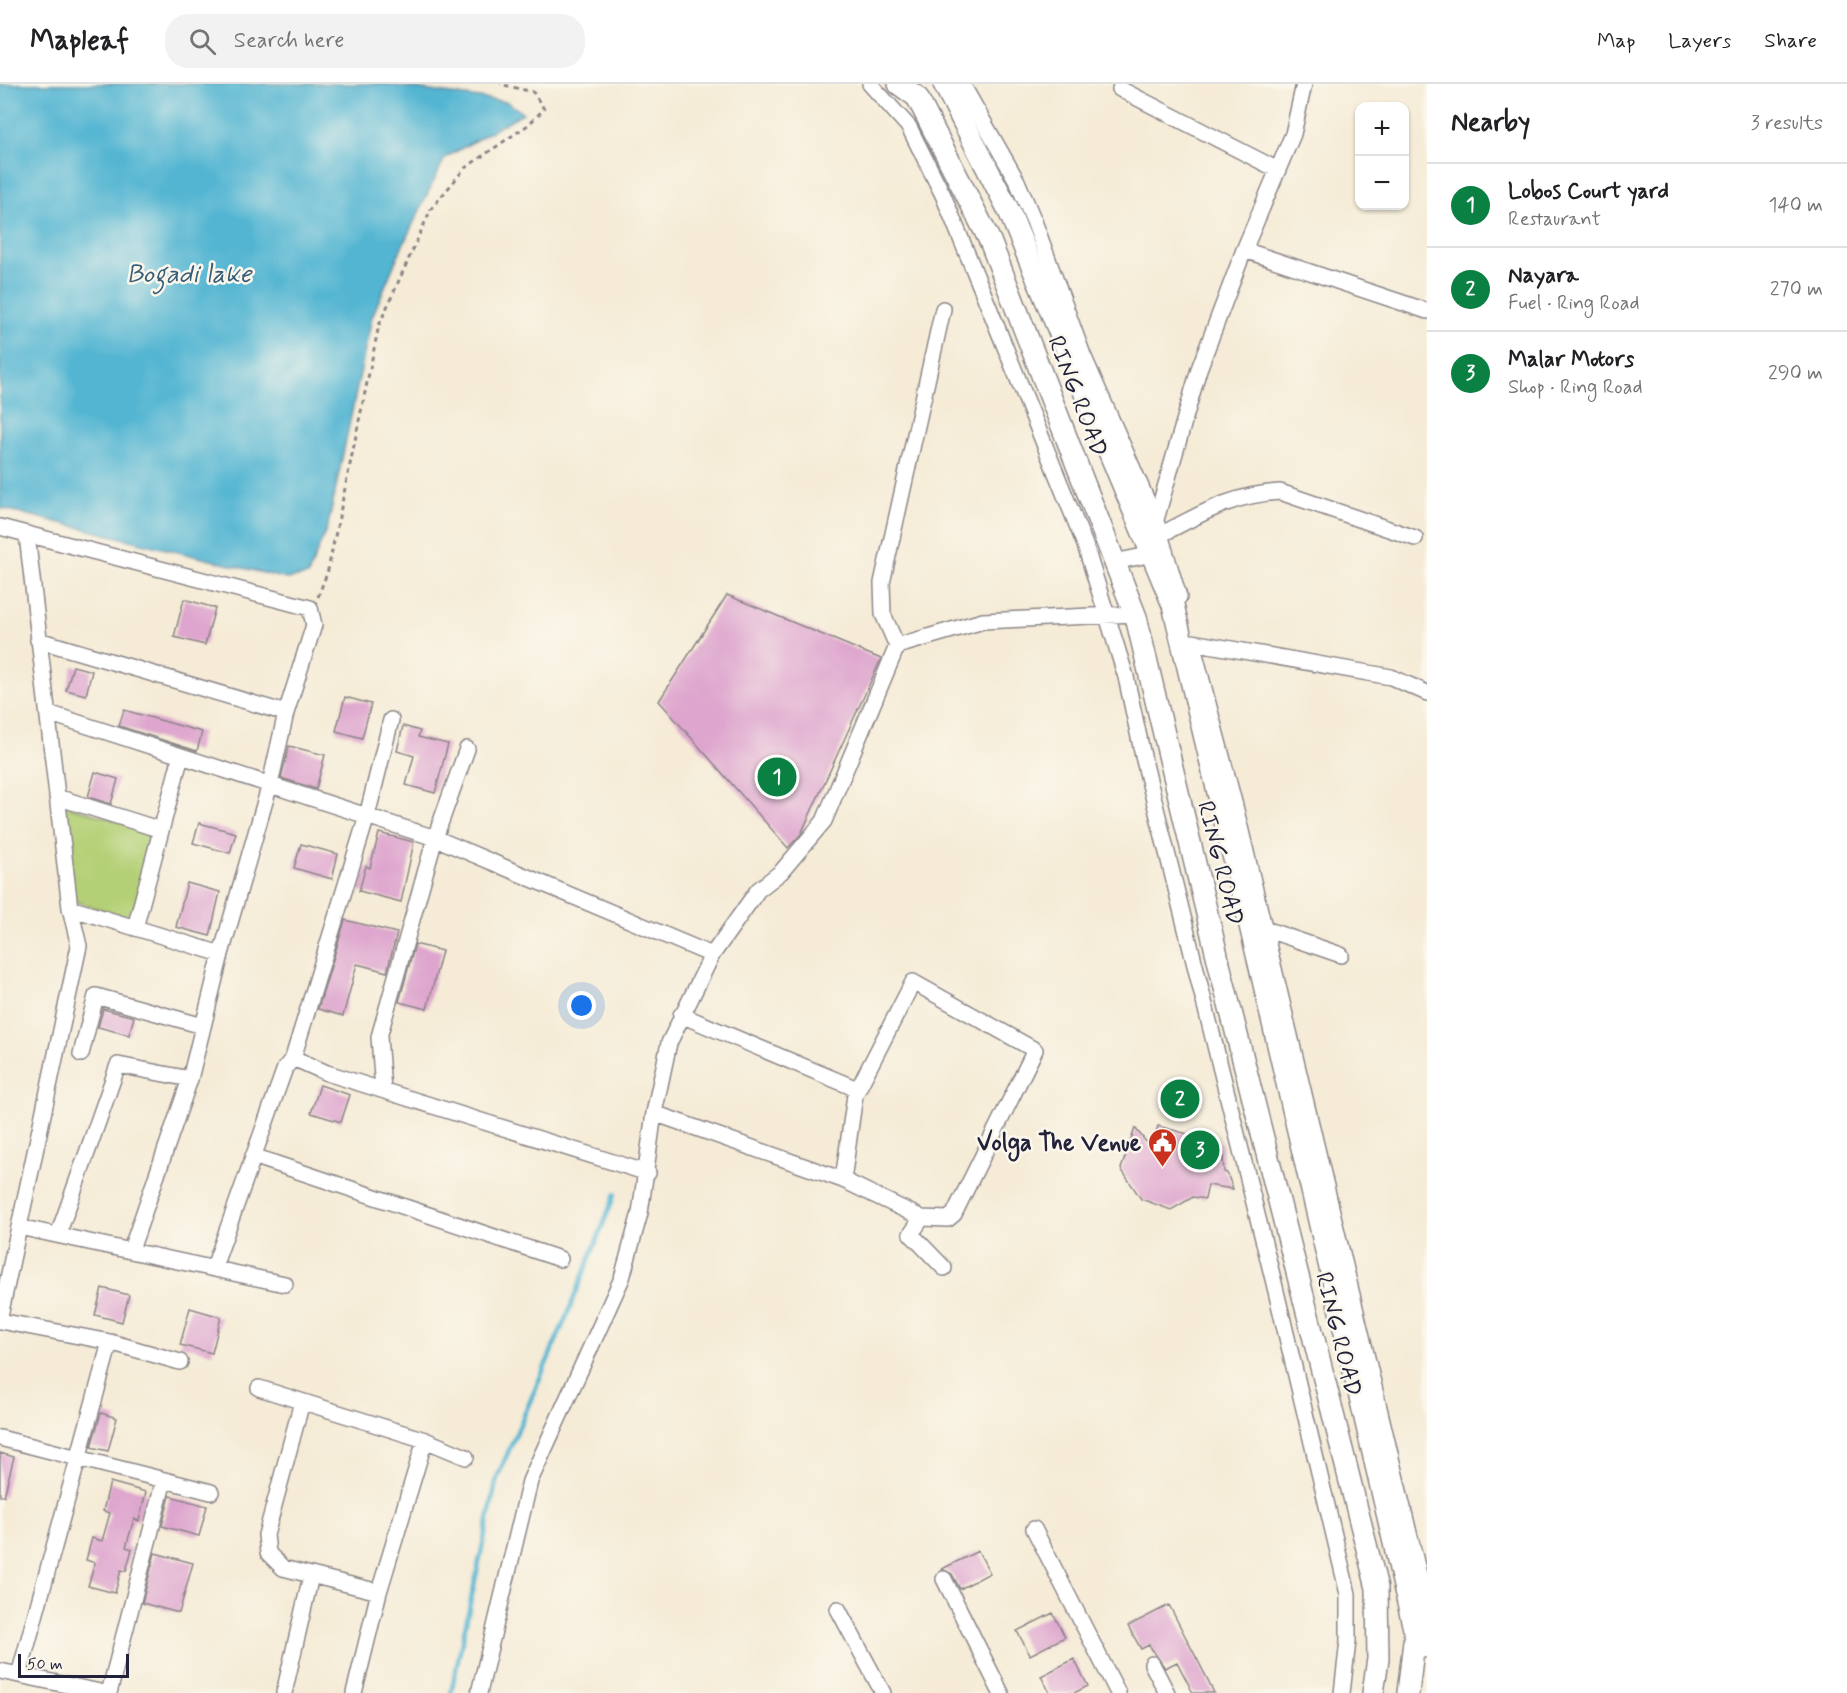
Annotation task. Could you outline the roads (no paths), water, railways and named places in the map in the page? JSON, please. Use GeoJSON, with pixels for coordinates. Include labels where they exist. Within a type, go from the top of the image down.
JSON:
{"type":"FeatureCollection","features":[{"type":"Feature","properties":{"kind":"highway","name":"RING ROAD"},"geometry":{"type":"LineString","coordinates":[[899,84],[918,97],[990,241],[1135,614],[1377,1588],[1378,1659],[1373,1693]]}},
{"type":"Feature","properties":{"kind":"highway","name":"RING ROAD"},"geometry":{"type":"LineString","coordinates":[[944,84],[1018,208],[1154,537],[1176,617],[1259,963],[1415,1633],[1408,1693]]}},
{"type":"Feature","properties":{"kind":"street"},"geometry":{"type":"LineString","coordinates":[[870,84],[909,127],[943,195],[1085,545],[1109,615],[1280,1305],[1348,1594],[1348,1641],[1342,1693]]}},
{"type":"Feature","properties":{"kind":"street"},"geometry":{"type":"LineString","coordinates":[[962,84],[1017,181],[1018,208]]}},
{"type":"Feature","properties":{"kind":"street"},"geometry":{"type":"LineString","coordinates":[[1304,84],[1293,134],[1244,250],[1199,369],[1154,537],[1192,642],[1265,929],[1426,1604],[1418,1693]]}},
{"type":"Feature","properties":{"kind":"street"},"geometry":{"type":"LineString","coordinates":[[1120,89],[1278,170]]}},
{"type":"Feature","properties":{"kind":"street"},"geometry":{"type":"LineString","coordinates":[[1244,250],[1427,311]]}},
{"type":"Feature","properties":{"kind":"street"},"geometry":{"type":"LineString","coordinates":[[479,1693],[530,1481],[622,1278],[640,1213],[648,1173],[654,1113],[669,1042],[712,955],[758,890],[781,873],[824,821],[897,646],[883,614],[882,583],[943,309]]}},
{"type":"Feature","properties":{"kind":"street"},"geometry":{"type":"LineString","coordinates":[[1114,562],[1154,537],[1225,501],[1260,493],[1280,492],[1415,538]]}},
{"type":"Feature","properties":{"kind":"street"},"geometry":{"type":"LineString","coordinates":[[0,527],[310,608],[314,625],[286,713],[270,784],[221,954],[190,1078],[131,1250]]}},
{"type":"Feature","properties":{"kind":"street"},"geometry":{"type":"LineString","coordinates":[[0,1316],[79,946],[70,908],[27,535]]}},
{"type":"Feature","properties":{"kind":"street"},"geometry":{"type":"LineString","coordinates":[[897,646],[983,621],[1135,614]]}},
{"type":"Feature","properties":{"kind":"street"},"geometry":{"type":"LineString","coordinates":[[38,640],[286,713]]}},
{"type":"Feature","properties":{"kind":"street"},"geometry":{"type":"LineString","coordinates":[[1192,642],[1391,677],[1427,693]]}},
{"type":"Feature","properties":{"kind":"street"},"geometry":{"type":"LineString","coordinates":[[48,713],[435,837],[712,955]]}},
{"type":"Feature","properties":{"kind":"street"},"geometry":{"type":"LineString","coordinates":[[214,1267],[285,1068],[293,1058],[367,816],[392,720]]}},
{"type":"Feature","properties":{"kind":"street"},"geometry":{"type":"LineString","coordinates":[[383,1090],[379,1037],[435,837],[467,749]]}},
{"type":"Feature","properties":{"kind":"street"},"geometry":{"type":"LineString","coordinates":[[135,928],[181,756]]}},
{"type":"Feature","properties":{"kind":"street"},"geometry":{"type":"LineString","coordinates":[[57,797],[162,830]]}},
{"type":"Feature","properties":{"kind":"street"},"geometry":{"type":"LineString","coordinates":[[70,908],[221,954]]}},
{"type":"Feature","properties":{"kind":"street"},"geometry":{"type":"LineString","coordinates":[[1265,929],[1341,955]]}},
{"type":"Feature","properties":{"kind":"street"},"geometry":{"type":"LineString","coordinates":[[654,1113],[843,1180],[922,1218],[948,1219],[954,1214],[1035,1050],[913,982],[857,1089],[843,1180]]}},
{"type":"Feature","properties":{"kind":"street"},"geometry":{"type":"LineString","coordinates":[[81,1054],[96,996],[203,1026]]}},
{"type":"Feature","properties":{"kind":"street"},"geometry":{"type":"LineString","coordinates":[[681,1015],[857,1089]]}},
{"type":"Feature","properties":{"kind":"street"},"geometry":{"type":"LineString","coordinates":[[293,1058],[327,1073],[648,1173]]}},
{"type":"Feature","properties":{"kind":"street"},"geometry":{"type":"LineString","coordinates":[[58,1235],[118,1065],[190,1078]]}},
{"type":"Feature","properties":{"kind":"street"},"geometry":{"type":"LineString","coordinates":[[254,1156],[560,1259]]}},
{"type":"Feature","properties":{"kind":"street"},"geometry":{"type":"LineString","coordinates":[[922,1218],[911,1234],[944,1268]]}},
{"type":"Feature","properties":{"kind":"street"},"geometry":{"type":"LineString","coordinates":[[19,1227],[285,1284]]}},
{"type":"Feature","properties":{"kind":"street"},"geometry":{"type":"LineString","coordinates":[[0,1321],[110,1342],[180,1362]]}},
{"type":"Feature","properties":{"kind":"street"},"geometry":{"type":"LineString","coordinates":[[19,1675],[110,1342]]}},
{"type":"Feature","properties":{"kind":"street"},"geometry":{"type":"LineString","coordinates":[[259,1388],[425,1440],[466,1457]]}},
{"type":"Feature","properties":{"kind":"street"},"geometry":{"type":"LineString","coordinates":[[302,1402],[266,1535],[267,1553],[283,1568],[379,1592]]}},
{"type":"Feature","properties":{"kind":"street"},"geometry":{"type":"LineString","coordinates":[[0,1438],[211,1492]]}},
{"type":"Feature","properties":{"kind":"street"},"geometry":{"type":"LineString","coordinates":[[354,1693],[379,1592],[425,1440]]}},
{"type":"Feature","properties":{"kind":"street"},"geometry":{"type":"LineString","coordinates":[[0,1671],[107,1693],[164,1480]]}},
{"type":"Feature","properties":{"kind":"street"},"geometry":{"type":"LineString","coordinates":[[1034,1529],[1118,1693]]}},
{"type":"Feature","properties":{"kind":"street"},"geometry":{"type":"LineString","coordinates":[[284,1693],[311,1576]]}},
{"type":"Feature","properties":{"kind":"street"},"geometry":{"type":"LineString","coordinates":[[944,1579],[1001,1693]]}},
{"type":"Feature","properties":{"kind":"street"},"geometry":{"type":"LineString","coordinates":[[838,1609],[883,1693]]}},
{"type":"Feature","properties":{"kind":"street"},"geometry":{"type":"LineString","coordinates":[[1152,1664],[1167,1693]]}},
{"type":"Feature","properties":{"kind":"water","name":"Bogadi lake"},"geometry":{"type":"Polygon","coordinates":[[[0,84],[383,84],[507,102],[523,113],[445,158],[400,251],[372,317],[328,525],[308,575],[287,579],[0,508],[0,84]]]}},
{"type":"Feature","properties":{"kind":"waterway"},"geometry":{"type":"LineString","coordinates":[[451,1693],[497,1478],[568,1313],[615,1194]]}},
{"type":"Feature","properties":{"kind":"place","name":"Lobos Court yard"},"geometry":{"type":"Point","coordinates":[777,777]}},
{"type":"Feature","properties":{"kind":"place","name":"Nayara"},"geometry":{"type":"Point","coordinates":[1180,1099]}},
{"type":"Feature","properties":{"kind":"place","name":"Malar Motors"},"geometry":{"type":"Point","coordinates":[1200,1150]}},
{"type":"Feature","properties":{"kind":"place","name":"Volga The Venue"},"geometry":{"type":"Point","coordinates":[1162,1168]}}]}
